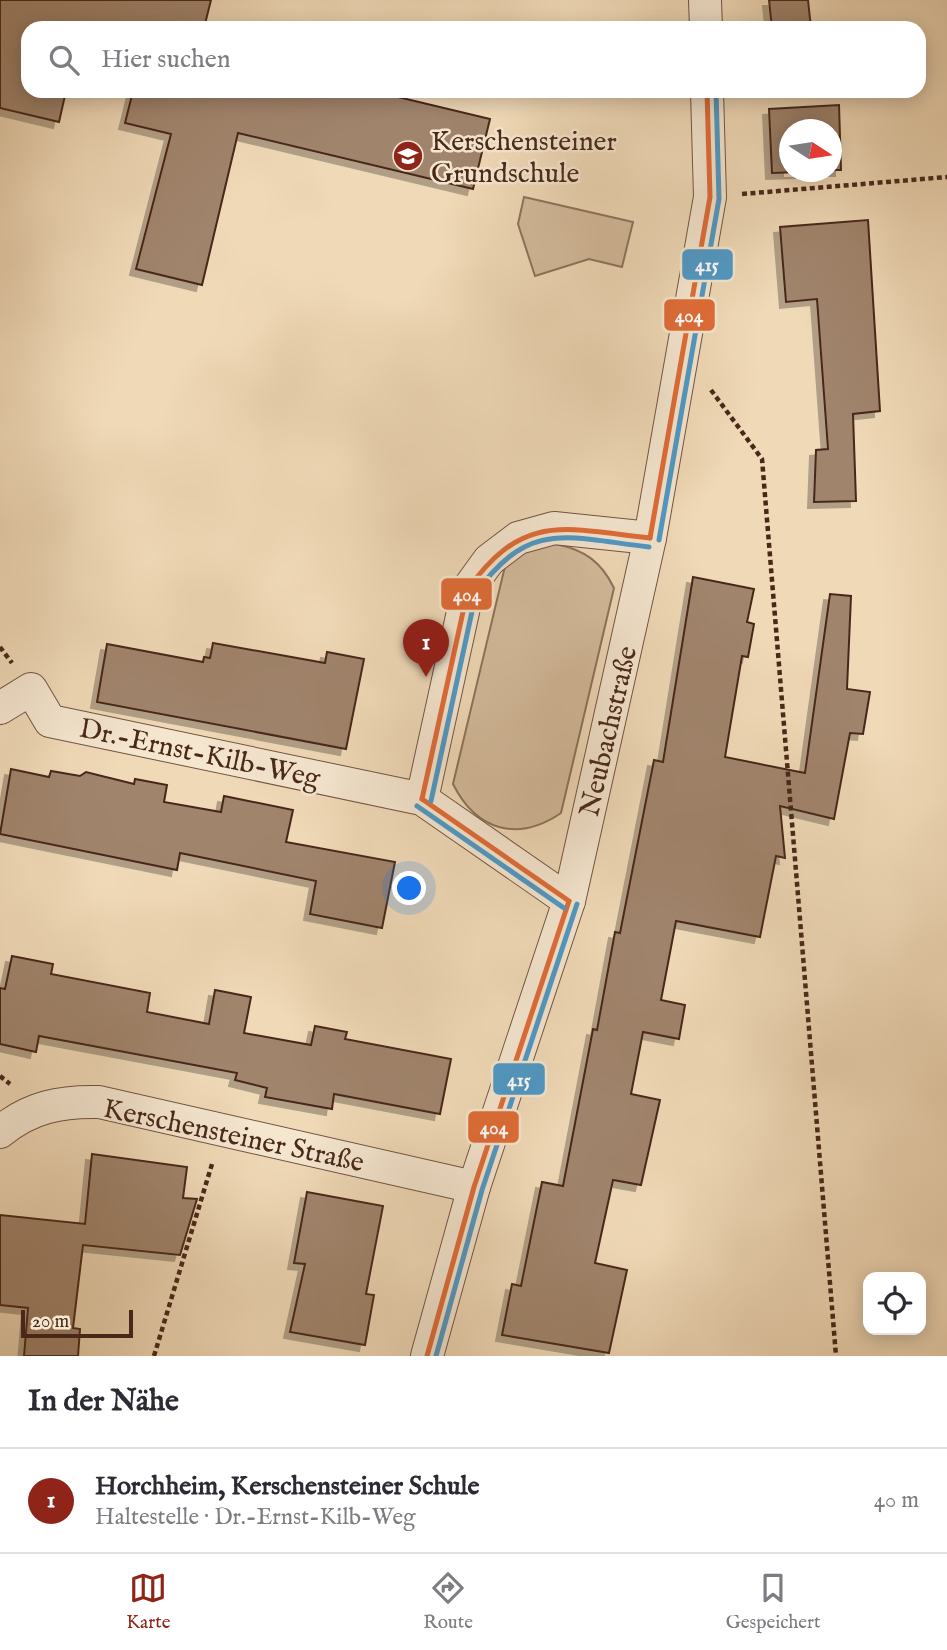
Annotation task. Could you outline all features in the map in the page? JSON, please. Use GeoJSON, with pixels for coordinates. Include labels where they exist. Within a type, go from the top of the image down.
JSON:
{"type":"FeatureCollection","features":[{"type":"Feature","properties":{"kind":"street"},"geometry":{"type":"LineString","coordinates":[[705,0],[706,21]]}},
{"type":"Feature","properties":{"kind":"street","name":"Neubachstraße"},"geometry":{"type":"LineString","coordinates":[[427,1356],[474,1187],[569,901],[650,538],[710,197],[707,98]]}},
{"type":"Feature","properties":{"kind":"street"},"geometry":{"type":"LineString","coordinates":[[422,799],[468,589],[489,560],[518,538],[554,528],[650,538]]}},
{"type":"Feature","properties":{"kind":"street","name":"Dr.-Ernst-Kilb-Weg"},"geometry":{"type":"LineString","coordinates":[[0,708],[31,689],[50,720],[422,799],[569,901]]}},
{"type":"Feature","properties":{"kind":"street","name":"Kerschensteiner Straße"},"geometry":{"type":"LineString","coordinates":[[0,1132],[32,1111],[76,1101],[99,1102],[474,1187]]}},
{"type":"Feature","properties":{"kind":"path"},"geometry":{"type":"LineString","coordinates":[[710,197],[947,177]]}},
{"type":"Feature","properties":{"kind":"path"},"geometry":{"type":"LineString","coordinates":[[684,352],[762,459],[836,1356]]}},
{"type":"Feature","properties":{"kind":"path"},"geometry":{"type":"LineString","coordinates":[[154,1356],[220,1129]]}},
{"type":"Feature","properties":{"kind":"shaded area"},"geometry":{"type":"Polygon","coordinates":[[[524,197],[633,222],[622,267],[589,259],[535,276],[518,224],[524,197]]]}},
{"type":"Feature","properties":{"kind":"shaded area"},"geometry":{"type":"Polygon","coordinates":[[[556,544],[591,558],[614,588],[561,813],[529,828],[499,827],[473,812],[453,784],[506,562],[521,551],[556,544]]]}},
{"type":"Feature","properties":{"kind":"building"},"geometry":{"type":"Polygon","coordinates":[[[0,0],[211,0],[206,21],[21,21],[21,98],[64,98],[59,122],[0,108],[0,0]]]}},
{"type":"Feature","properties":{"kind":"building"},"geometry":{"type":"Polygon","coordinates":[[[769,0],[808,0],[810,21],[771,21],[769,0]]]}},
{"type":"Feature","properties":{"kind":"building"},"geometry":{"type":"Polygon","coordinates":[[[131,98],[402,98],[490,119],[473,189],[238,133],[202,285],[136,269],[171,134],[125,123],[131,98]]]}},
{"type":"Feature","properties":{"kind":"building"},"geometry":{"type":"Polygon","coordinates":[[[839,105],[839,119],[779,119],[779,173],[772,173],[769,109],[839,105]]]}},
{"type":"Feature","properties":{"kind":"building"},"geometry":{"type":"Polygon","coordinates":[[[868,220],[880,411],[853,414],[856,501],[814,502],[816,450],[828,449],[817,299],[786,302],[780,227],[868,220]]]}},
{"type":"Feature","properties":{"kind":"building"},"geometry":{"type":"Polygon","coordinates":[[[693,577],[754,589],[747,622],[754,624],[748,657],[742,656],[725,757],[805,773],[830,594],[851,596],[847,689],[870,692],[863,734],[850,733],[834,819],[780,806],[785,858],[776,856],[760,937],[676,921],[661,1000],[685,1005],[679,1039],[643,1032],[631,1094],[660,1100],[641,1185],[613,1180],[595,1263],[627,1270],[609,1353],[502,1335],[512,1284],[521,1286],[542,1182],[563,1186],[593,1029],[597,1030],[615,932],[620,933],[654,760],[663,762],[693,577]]]}},
{"type":"Feature","properties":{"kind":"building"},"geometry":{"type":"Polygon","coordinates":[[[213,643],[325,663],[327,652],[364,659],[346,749],[97,702],[107,644],[203,662],[204,657],[210,658],[213,643]]]}},
{"type":"Feature","properties":{"kind":"building"},"geometry":{"type":"Polygon","coordinates":[[[11,769],[49,777],[51,771],[80,776],[86,772],[134,784],[135,779],[167,785],[164,802],[221,812],[224,796],[293,810],[286,842],[395,862],[382,928],[310,914],[316,881],[180,853],[177,870],[0,834],[11,769]]]}},
{"type":"Feature","properties":{"kind":"building"},"geometry":{"type":"Polygon","coordinates":[[[12,956],[53,964],[51,974],[150,993],[147,1012],[209,1024],[215,990],[251,997],[244,1033],[311,1045],[315,1026],[347,1032],[345,1039],[451,1059],[440,1114],[334,1094],[332,1109],[265,1097],[267,1088],[235,1080],[237,1073],[39,1036],[36,1052],[0,1044],[0,988],[5,989],[12,956]]]}},
{"type":"Feature","properties":{"kind":"building"},"geometry":{"type":"Polygon","coordinates":[[[92,1154],[187,1167],[183,1198],[197,1199],[180,1255],[83,1245],[73,1328],[80,1329],[78,1356],[24,1356],[28,1308],[0,1305],[0,1215],[85,1224],[92,1154]]]}},
{"type":"Feature","properties":{"kind":"building"},"geometry":{"type":"Polygon","coordinates":[[[307,1192],[383,1206],[366,1294],[374,1295],[365,1345],[290,1332],[305,1264],[294,1263],[307,1192]]]}},
{"type":"Feature","properties":{"kind":"transit line","name":"404"},"geometry":{"type":"LineString","coordinates":[[650,538],[710,197],[707,98]]}},
{"type":"Feature","properties":{"kind":"transit line","name":"415"},"geometry":{"type":"LineString","coordinates":[[659,540],[719,199],[716,98]]}},
{"type":"Feature","properties":{"kind":"transit line","name":"404"},"geometry":{"type":"LineString","coordinates":[[422,799],[468,589],[488,564],[508,547],[528,536],[548,531],[594,531],[650,538]]}},
{"type":"Feature","properties":{"kind":"transit line","name":"415"},"geometry":{"type":"LineString","coordinates":[[431,801],[476,593],[496,569],[515,553],[533,543],[553,538],[649,547]]}},
{"type":"Feature","properties":{"kind":"transit line","name":"404"},"geometry":{"type":"LineString","coordinates":[[422,799],[569,901]]}},
{"type":"Feature","properties":{"kind":"transit line","name":"415"},"geometry":{"type":"LineString","coordinates":[[417,806],[564,908]]}},
{"type":"Feature","properties":{"kind":"transit line","name":"404"},"geometry":{"type":"LineString","coordinates":[[427,1356],[474,1187],[569,901]]}},
{"type":"Feature","properties":{"kind":"transit line","name":"415"},"geometry":{"type":"LineString","coordinates":[[436,1356],[482,1190],[577,904]]}},
{"type":"Feature","properties":{"kind":"place","name":"Kerschensteiner Grundschule"},"geometry":{"type":"Point","coordinates":[408,156]}},
{"type":"Feature","properties":{"kind":"place","name":"Horchheim, Kerschensteiner Schule"},"geometry":{"type":"Point","coordinates":[426,677]}}]}
